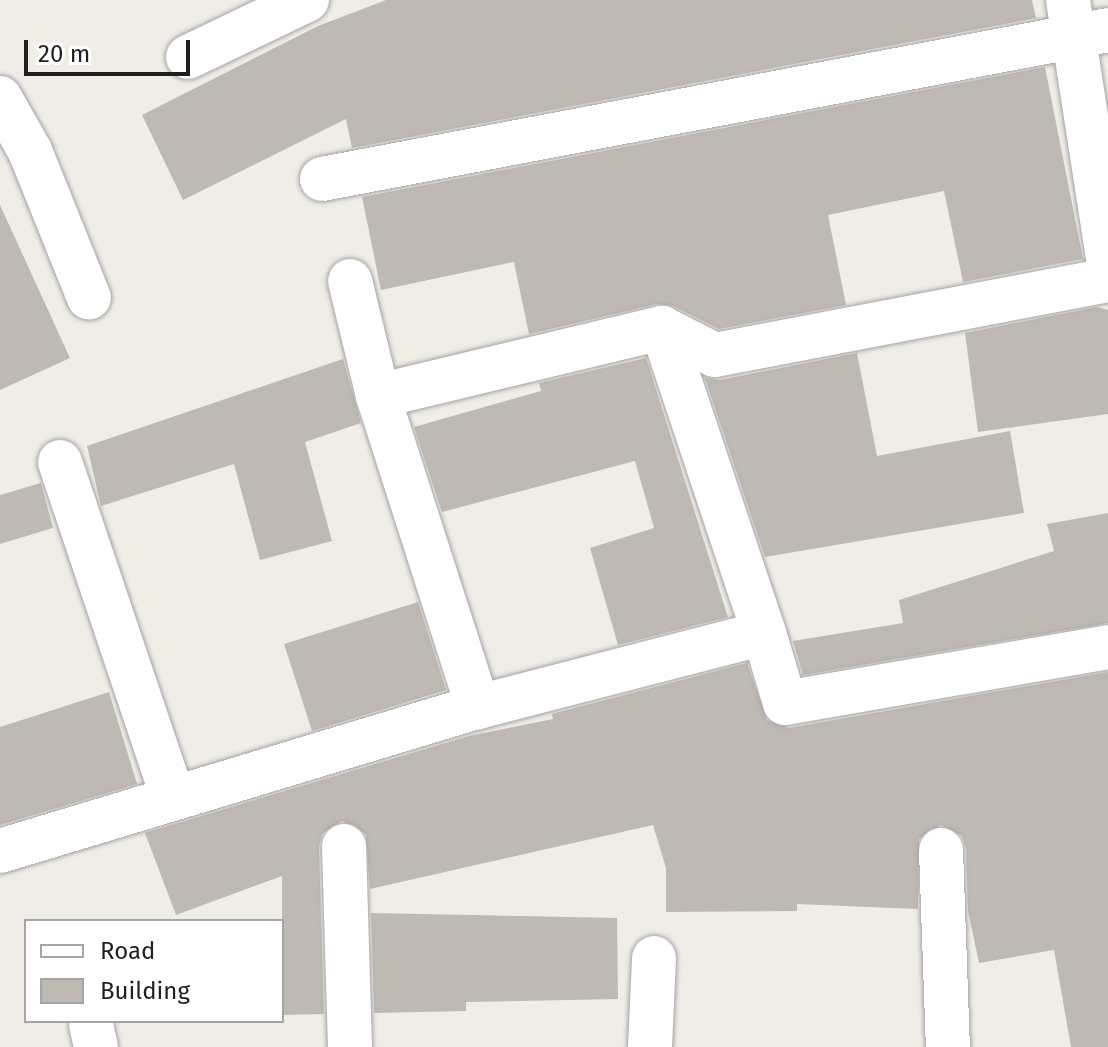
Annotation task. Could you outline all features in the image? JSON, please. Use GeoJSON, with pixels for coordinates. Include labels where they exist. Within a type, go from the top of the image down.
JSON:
{"type":"FeatureCollection","features":[{"type":"Feature","properties":{"kind":"street"},"geometry":{"type":"LineString","coordinates":[[188,57],[307,0]]}},
{"type":"Feature","properties":{"kind":"street"},"geometry":{"type":"LineString","coordinates":[[322,179],[1083,22],[1108,257]]}},
{"type":"Feature","properties":{"kind":"street"},"geometry":{"type":"LineString","coordinates":[[0,98],[30,151],[89,298]]}},
{"type":"Feature","properties":{"kind":"street"},"geometry":{"type":"LineString","coordinates":[[378,396],[662,328],[715,355],[1108,280]]}},
{"type":"Feature","properties":{"kind":"street"},"geometry":{"type":"LineString","coordinates":[[350,281],[378,396],[478,707]]}},
{"type":"Feature","properties":{"kind":"street"},"geometry":{"type":"LineString","coordinates":[[662,328],[785,703],[1108,647]]}},
{"type":"Feature","properties":{"kind":"street"},"geometry":{"type":"LineString","coordinates":[[60,462],[173,798]]}},
{"type":"Feature","properties":{"kind":"street"},"geometry":{"type":"LineString","coordinates":[[0,851],[478,707],[764,633]]}},
{"type":"Feature","properties":{"kind":"street"},"geometry":{"type":"LineString","coordinates":[[344,846],[350,1047]]}},
{"type":"Feature","properties":{"kind":"street"},"geometry":{"type":"LineString","coordinates":[[941,850],[948,1047]]}},
{"type":"Feature","properties":{"kind":"street"},"geometry":{"type":"LineString","coordinates":[[650,1047],[654,958]]}},
{"type":"Feature","properties":{"kind":"building"},"geometry":{"type":"Polygon","coordinates":[[[386,0],[1032,0],[1036,18],[352,148],[346,119],[183,200],[142,115],[318,26],[386,0]]]}},
{"type":"Feature","properties":{"kind":"building"},"geometry":{"type":"Polygon","coordinates":[[[1045,67],[1083,259],[963,282],[944,191],[828,215],[846,305],[719,329],[673,306],[657,304],[529,334],[514,262],[381,290],[362,197],[1045,67]]]}},
{"type":"Feature","properties":{"kind":"building"},"geometry":{"type":"Polygon","coordinates":[[[0,205],[70,358],[0,390],[0,205]]]}},
{"type":"Feature","properties":{"kind":"building"},"geometry":{"type":"Polygon","coordinates":[[[1097,307],[1108,310],[1108,414],[978,432],[965,333],[1097,307]]]}},
{"type":"Feature","properties":{"kind":"building"},"geometry":{"type":"Polygon","coordinates":[[[857,353],[877,456],[1010,431],[1024,513],[765,557],[705,378],[720,380],[857,353]]]}},
{"type":"Feature","properties":{"kind":"building"},"geometry":{"type":"Polygon","coordinates":[[[646,358],[728,617],[618,645],[590,548],[654,528],[635,461],[442,512],[414,427],[541,391],[539,383],[646,358]]]}},
{"type":"Feature","properties":{"kind":"building"},"geometry":{"type":"Polygon","coordinates":[[[343,359],[361,423],[305,442],[332,541],[260,560],[234,464],[101,506],[87,446],[343,359]]]}},
{"type":"Feature","properties":{"kind":"building"},"geometry":{"type":"Polygon","coordinates":[[[41,483],[53,528],[0,544],[0,495],[41,483]]]}},
{"type":"Feature","properties":{"kind":"building"},"geometry":{"type":"Polygon","coordinates":[[[1108,513],[1108,623],[803,675],[793,641],[903,623],[899,600],[1054,551],[1047,524],[1108,513]]]}},
{"type":"Feature","properties":{"kind":"building"},"geometry":{"type":"Polygon","coordinates":[[[418,602],[446,690],[312,731],[284,644],[418,602]]]}},
{"type":"Feature","properties":{"kind":"building"},"geometry":{"type":"Polygon","coordinates":[[[747,663],[767,720],[789,728],[1108,672],[1108,1047],[1071,1047],[1054,950],[979,963],[968,911],[966,848],[962,836],[941,825],[919,839],[918,909],[797,904],[797,911],[666,912],[666,868],[653,825],[370,889],[366,834],[342,821],[322,834],[319,847],[324,1014],[284,1015],[282,876],[176,915],[145,833],[469,736],[553,719],[552,714],[747,663]]]}},
{"type":"Feature","properties":{"kind":"building"},"geometry":{"type":"Polygon","coordinates":[[[109,692],[137,784],[0,825],[0,727],[109,692]]]}},
{"type":"Feature","properties":{"kind":"building"},"geometry":{"type":"Polygon","coordinates":[[[371,913],[617,918],[618,999],[466,1002],[466,1011],[374,1013],[371,913]]]}}]}
